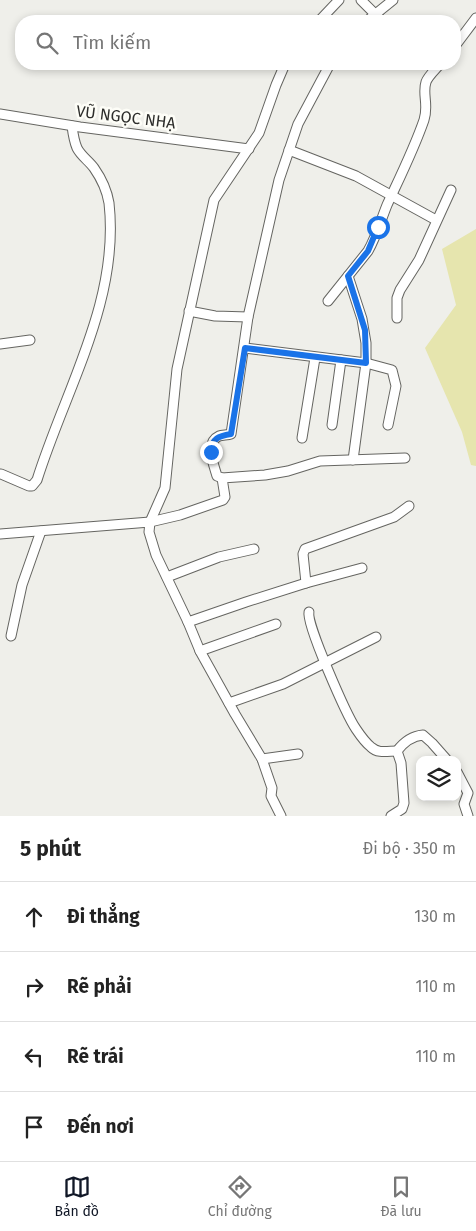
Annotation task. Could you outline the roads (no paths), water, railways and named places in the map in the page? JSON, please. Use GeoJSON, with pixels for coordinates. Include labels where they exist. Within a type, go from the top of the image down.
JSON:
{"type":"FeatureCollection","features":[{"type":"Feature","properties":{"kind":"street"},"geometry":{"type":"LineString","coordinates":[[325,15],[340,0]]}},
{"type":"Feature","properties":{"kind":"street"},"geometry":{"type":"LineString","coordinates":[[361,0],[375,14],[394,0]]}},
{"type":"Feature","properties":{"kind":"street"},"geometry":{"type":"LineString","coordinates":[[461,38],[476,18]]}},
{"type":"Feature","properties":{"kind":"street"},"geometry":{"type":"LineString","coordinates":[[281,816],[271,796],[272,788],[262,759],[200,651],[151,543],[149,532],[150,522],[165,488],[174,386],[214,200],[263,126],[269,102],[282,70]]}},
{"type":"Feature","properties":{"kind":"street"},"geometry":{"type":"LineString","coordinates":[[327,70],[298,124],[277,189],[248,317],[231,434],[219,436],[214,441],[211,449],[217,476],[222,478],[288,471],[320,461],[405,458]]}},
{"type":"Feature","properties":{"kind":"street"},"geometry":{"type":"LineString","coordinates":[[328,301],[373,243],[425,117],[427,103],[425,93],[426,80],[432,70]]}},
{"type":"Feature","properties":{"kind":"street","name":"VŨ NGỌC NHẠ"},"geometry":{"type":"LineString","coordinates":[[0,114],[72,126],[249,149]]}},
{"type":"Feature","properties":{"kind":"street"},"geometry":{"type":"LineString","coordinates":[[1,474],[29,486],[32,486],[37,480],[92,331],[104,284],[108,263],[110,219],[108,200],[103,183],[94,168],[78,150],[72,126]]}},
{"type":"Feature","properties":{"kind":"street"},"geometry":{"type":"LineString","coordinates":[[289,150],[356,176],[393,194],[436,220]]}},
{"type":"Feature","properties":{"kind":"street"},"geometry":{"type":"LineString","coordinates":[[397,318],[397,298],[400,290],[419,260],[451,190]]}},
{"type":"Feature","properties":{"kind":"street"},"geometry":{"type":"LineString","coordinates":[[348,276],[365,330],[366,363],[353,460]]}},
{"type":"Feature","properties":{"kind":"street"},"geometry":{"type":"LineString","coordinates":[[189,311],[215,316],[248,317]]}},
{"type":"Feature","properties":{"kind":"street"},"geometry":{"type":"LineString","coordinates":[[0,344],[30,340]]}},
{"type":"Feature","properties":{"kind":"street"},"geometry":{"type":"LineString","coordinates":[[245,348],[366,363],[392,370],[396,378],[396,386],[388,425]]}},
{"type":"Feature","properties":{"kind":"street"},"geometry":{"type":"LineString","coordinates":[[302,438],[315,358]]}},
{"type":"Feature","properties":{"kind":"street"},"geometry":{"type":"LineString","coordinates":[[332,425],[342,360]]}},
{"type":"Feature","properties":{"kind":"street"},"geometry":{"type":"LineString","coordinates":[[0,534],[150,522],[180,515],[223,500],[225,497],[222,478]]}},
{"type":"Feature","properties":{"kind":"street"},"geometry":{"type":"LineString","coordinates":[[306,583],[303,554],[306,549],[394,517],[409,506]]}},
{"type":"Feature","properties":{"kind":"street"},"geometry":{"type":"LineString","coordinates":[[11,636],[22,585],[42,531]]}},
{"type":"Feature","properties":{"kind":"street"},"geometry":{"type":"LineString","coordinates":[[167,577],[220,557],[254,549]]}},
{"type":"Feature","properties":{"kind":"street"},"geometry":{"type":"LineString","coordinates":[[188,622],[306,583],[362,568]]}},
{"type":"Feature","properties":{"kind":"street"},"geometry":{"type":"LineString","coordinates":[[309,612],[309,622],[356,728],[372,748],[380,752],[397,751],[402,745],[417,736],[423,735],[443,756]]}},
{"type":"Feature","properties":{"kind":"street"},"geometry":{"type":"LineString","coordinates":[[200,651],[276,624]]}},
{"type":"Feature","properties":{"kind":"street"},"geometry":{"type":"LineString","coordinates":[[229,703],[283,684],[376,637]]}},
{"type":"Feature","properties":{"kind":"street"},"geometry":{"type":"LineString","coordinates":[[391,816],[402,809],[404,803],[401,764],[397,751]]}},
{"type":"Feature","properties":{"kind":"street"},"geometry":{"type":"LineString","coordinates":[[262,759],[298,754]]}},
{"type":"Feature","properties":{"kind":"street"},"geometry":{"type":"LineString","coordinates":[[461,779],[468,792],[464,804],[468,816]]}}]}
